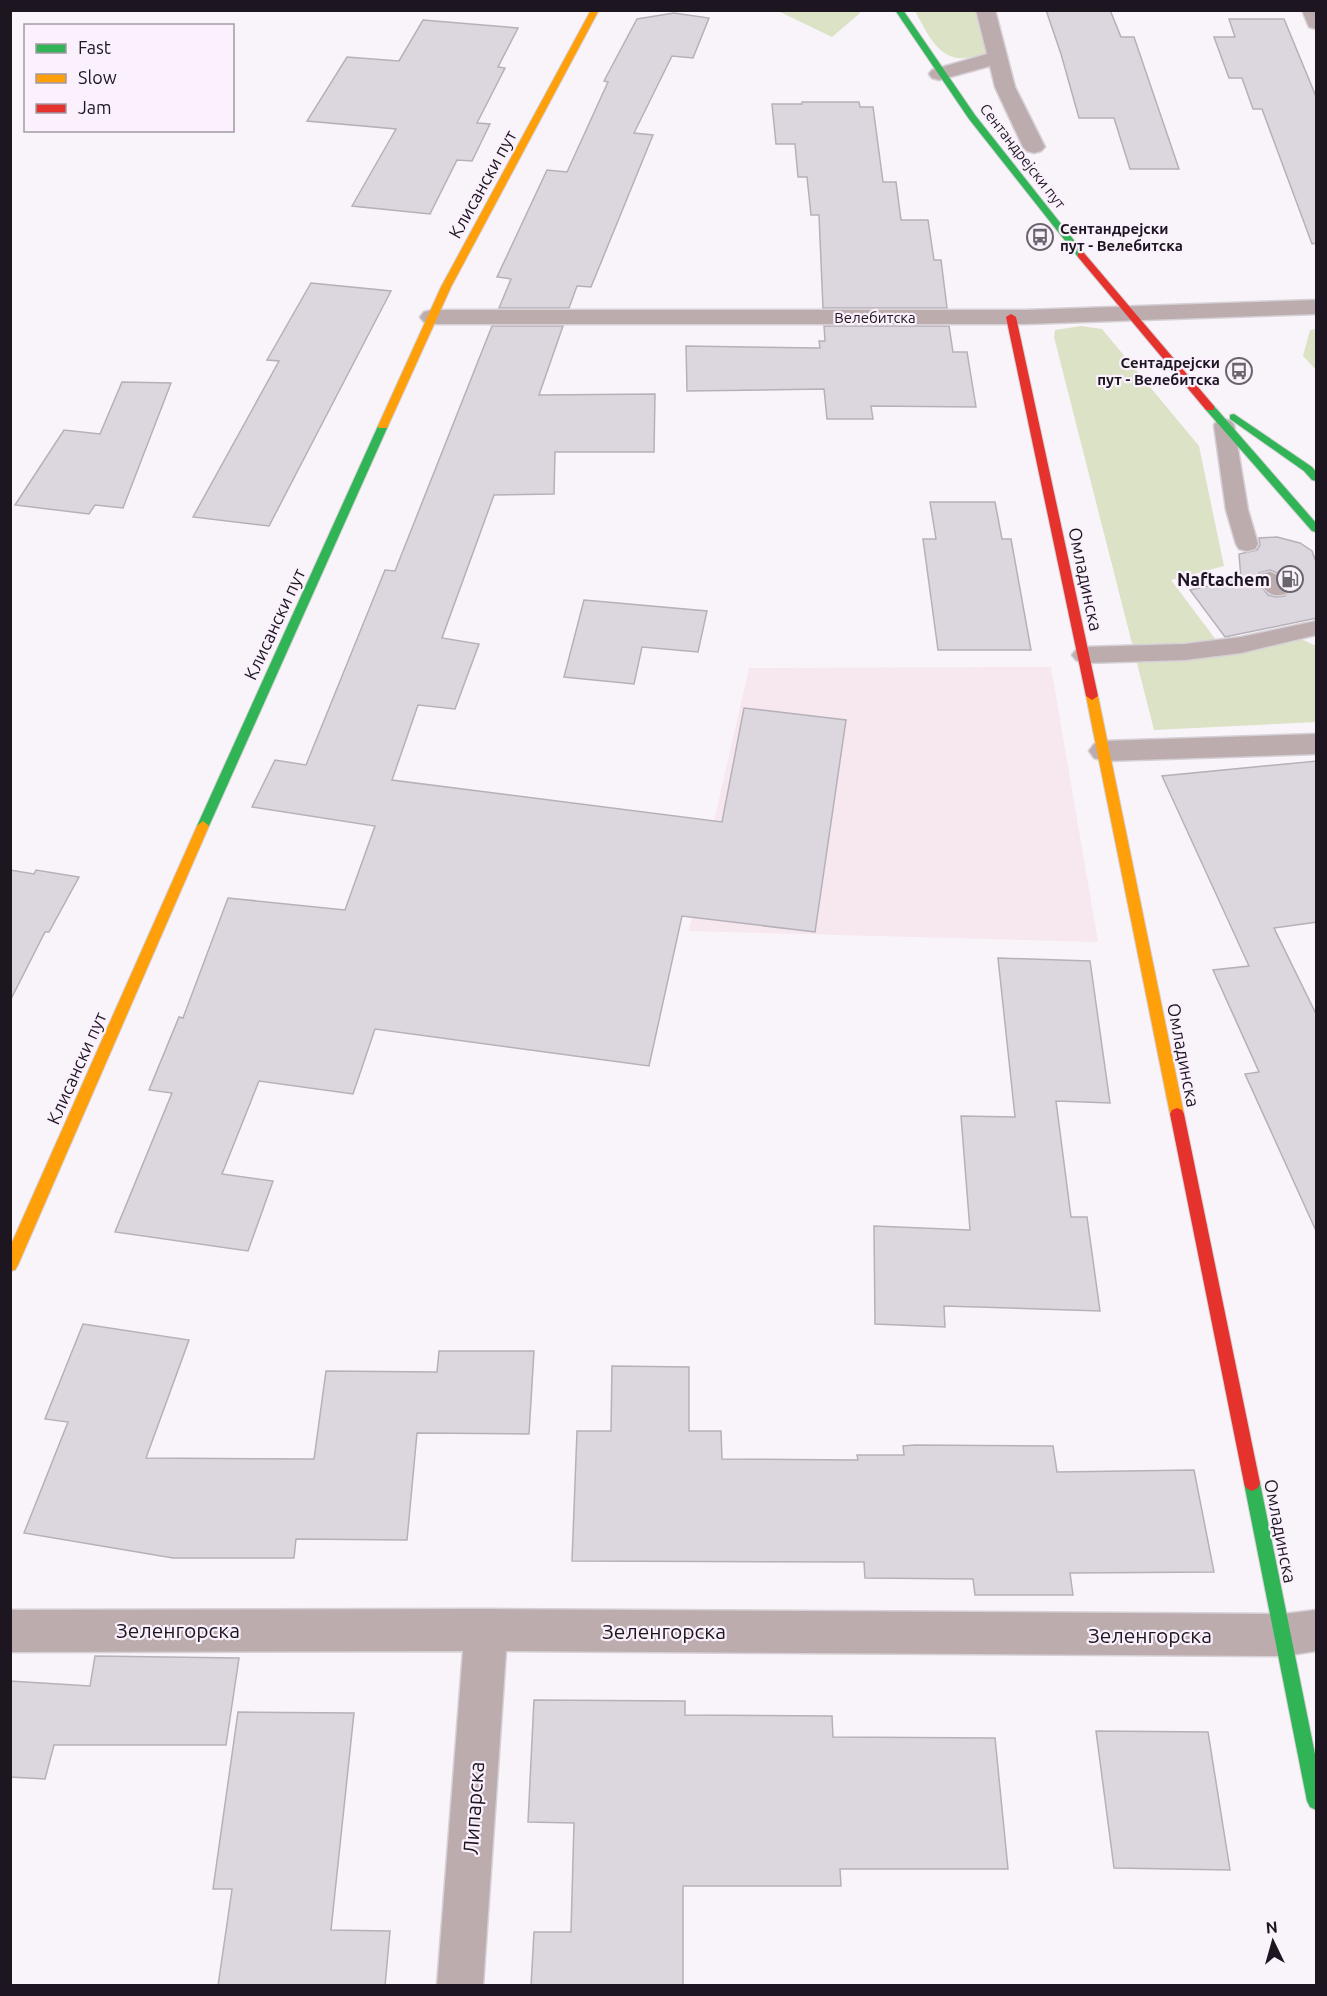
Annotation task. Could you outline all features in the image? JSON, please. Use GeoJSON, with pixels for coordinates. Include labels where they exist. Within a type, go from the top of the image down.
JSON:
{"type":"FeatureCollection","features":[{"type":"Feature","properties":{"kind":"street","name":"Клисански пут"},"geometry":{"type":"LineString","coordinates":[[10,1265],[286,640],[432,317],[595,10]]}},
{"type":"Feature","properties":{"kind":"street","name":"Сентандрејски пут"},"geometry":{"type":"LineString","coordinates":[[898,10],[939,74],[989,142],[1129,315],[1317,529]]}},
{"type":"Feature","properties":{"kind":"street"},"geometry":{"type":"LineString","coordinates":[[985,10],[995,58],[1005,87],[1034,147]]}},
{"type":"Feature","properties":{"kind":"street"},"geometry":{"type":"LineString","coordinates":[[1311,10],[1317,23]]}},
{"type":"Feature","properties":{"kind":"street"},"geometry":{"type":"LineString","coordinates":[[939,74],[995,58]]}},
{"type":"Feature","properties":{"kind":"street","name":"Велебитска"},"geometry":{"type":"LineString","coordinates":[[432,317],[1129,315],[1317,307]]}},
{"type":"Feature","properties":{"kind":"street","name":"Омладинска"},"geometry":{"type":"LineString","coordinates":[[1011,316],[1104,751],[1300,1633],[1317,1801]]}},
{"type":"Feature","properties":{"kind":"street","name":"Сентандрејски пут"},"geometry":{"type":"LineString","coordinates":[[1176,370],[1243,424],[1308,469],[1317,478]]}},
{"type":"Feature","properties":{"kind":"street"},"geometry":{"type":"LineString","coordinates":[[1104,751],[1317,744]]}},
{"type":"Feature","properties":{"kind":"street","name":"Зеленгорска"},"geometry":{"type":"LineString","coordinates":[[10,1630],[1300,1633]]}},
{"type":"Feature","properties":{"kind":"street","name":"Липарска"},"geometry":{"type":"LineString","coordinates":[[460,1986],[486,1630]]}},
{"type":"Feature","properties":{"kind":"lane"},"geometry":{"type":"LineString","coordinates":[[1224,425],[1237,510],[1255,541]]}},
{"type":"Feature","properties":{"kind":"lane"},"geometry":{"type":"LineString","coordinates":[[1084,656],[1185,652],[1241,645],[1311,624]]}},
{"type":"Feature","properties":{"kind":"shaded area"},"geometry":{"type":"Polygon","coordinates":[[[1051,667],[1098,942],[689,931],[749,668],[1051,667]]]}},
{"type":"Feature","properties":{"kind":"green space"},"geometry":{"type":"Polygon","coordinates":[[[858,10],[860,13],[832,37],[778,11],[858,10]]]}},
{"type":"Feature","properties":{"kind":"green space"},"geometry":{"type":"Polygon","coordinates":[[[915,11],[979,11],[988,52],[961,58],[942,51],[928,35],[915,11]]]}},
{"type":"Feature","properties":{"kind":"green space"},"geometry":{"type":"Polygon","coordinates":[[[1081,326],[1102,329],[1199,446],[1224,566],[1171,580],[1225,652],[1295,636],[1316,646],[1316,722],[1154,730],[1054,337],[1055,330],[1081,326]]]}},
{"type":"Feature","properties":{"kind":"green space"},"geometry":{"type":"Polygon","coordinates":[[[1316,329],[1316,370],[1303,356],[1310,330],[1316,329]]]}},
{"type":"Feature","properties":{"kind":"building"},"geometry":{"type":"Polygon","coordinates":[[[1046,10],[1110,10],[1121,37],[1134,37],[1179,169],[1130,169],[1114,118],[1079,118],[1046,10]]]}},
{"type":"Feature","properties":{"kind":"building"},"geometry":{"type":"Polygon","coordinates":[[[674,13],[709,18],[693,58],[672,56],[634,133],[653,135],[591,287],[577,286],[569,308],[499,308],[511,279],[497,277],[547,170],[567,172],[608,82],[604,81],[637,19],[674,13]]]}},
{"type":"Feature","properties":{"kind":"building"},"geometry":{"type":"Polygon","coordinates":[[[1229,19],[1284,19],[1317,99],[1317,243],[1312,244],[1262,109],[1253,109],[1242,78],[1229,78],[1214,37],[1235,37],[1229,19]]]}},
{"type":"Feature","properties":{"kind":"building"},"geometry":{"type":"Polygon","coordinates":[[[423,20],[518,28],[498,67],[505,68],[477,123],[490,124],[472,161],[457,160],[430,214],[352,206],[396,129],[307,121],[347,57],[399,61],[423,20]]]}},
{"type":"Feature","properties":{"kind":"building"},"geometry":{"type":"Polygon","coordinates":[[[802,102],[859,102],[860,107],[873,107],[883,182],[896,182],[901,220],[928,220],[934,260],[941,260],[947,308],[823,308],[819,215],[811,215],[807,177],[798,177],[795,144],[776,144],[772,104],[802,104],[802,102]]]}},
{"type":"Feature","properties":{"kind":"building"},"geometry":{"type":"Polygon","coordinates":[[[311,283],[391,291],[269,526],[193,517],[279,361],[267,360],[311,283]]]}},
{"type":"Feature","properties":{"kind":"building"},"geometry":{"type":"Polygon","coordinates":[[[492,326],[563,326],[539,395],[655,394],[654,452],[555,452],[554,494],[494,495],[442,638],[479,644],[455,709],[418,705],[392,780],[722,822],[744,708],[846,720],[815,932],[682,916],[649,1066],[375,1029],[353,1094],[259,1081],[222,1174],[273,1181],[248,1251],[115,1232],[172,1093],[149,1090],[179,1017],[183,1018],[228,898],[345,910],[375,826],[252,807],[275,760],[306,765],[385,570],[395,571],[492,326]]]}},
{"type":"Feature","properties":{"kind":"building"},"geometry":{"type":"Polygon","coordinates":[[[824,326],[949,326],[953,352],[967,352],[976,407],[871,406],[873,419],[827,419],[824,389],[687,391],[686,346],[820,348],[819,341],[825,341],[824,326]]]}},
{"type":"Feature","properties":{"kind":"building"},"geometry":{"type":"Polygon","coordinates":[[[122,382],[171,383],[123,508],[95,505],[89,514],[15,505],[64,430],[100,434],[122,382]]]}},
{"type":"Feature","properties":{"kind":"building"},"geometry":{"type":"Polygon","coordinates":[[[930,502],[995,502],[1002,539],[1011,539],[1031,650],[938,650],[923,539],[936,539],[930,502]]]}},
{"type":"Feature","properties":{"kind":"building"},"geometry":{"type":"Polygon","coordinates":[[[1277,537],[1300,543],[1312,551],[1316,562],[1317,618],[1225,637],[1190,590],[1241,579],[1239,554],[1257,550],[1260,545],[1259,538],[1277,537]],[[1270,570],[1259,573],[1256,580],[1268,595],[1285,596],[1290,588],[1280,574],[1270,570]]]}},
{"type":"Feature","properties":{"kind":"building"},"geometry":{"type":"Polygon","coordinates":[[[584,600],[707,611],[698,652],[642,647],[634,684],[564,677],[584,600]]]}},
{"type":"Feature","properties":{"kind":"building"},"geometry":{"type":"Polygon","coordinates":[[[1317,761],[1317,922],[1274,928],[1317,1016],[1317,1233],[1245,1074],[1259,1072],[1213,970],[1249,966],[1162,776],[1317,761]]]}},
{"type":"Feature","properties":{"kind":"building"},"geometry":{"type":"Polygon","coordinates":[[[10,870],[34,874],[36,870],[79,877],[49,932],[45,932],[10,1001],[10,870]]]}},
{"type":"Feature","properties":{"kind":"building"},"geometry":{"type":"Polygon","coordinates":[[[998,958],[1090,961],[1110,1103],[1056,1101],[1071,1217],[1087,1217],[1100,1311],[944,1306],[945,1327],[875,1324],[874,1226],[970,1230],[961,1116],[1015,1117],[998,958]]]}},
{"type":"Feature","properties":{"kind":"building"},"geometry":{"type":"Polygon","coordinates":[[[83,1324],[189,1340],[146,1458],[314,1459],[326,1371],[437,1372],[439,1351],[534,1351],[529,1434],[417,1433],[407,1540],[296,1539],[294,1558],[173,1558],[24,1533],[68,1422],[45,1419],[83,1324]]]}},
{"type":"Feature","properties":{"kind":"building"},"geometry":{"type":"Polygon","coordinates":[[[612,1366],[689,1367],[689,1431],[721,1431],[722,1459],[858,1460],[857,1455],[904,1455],[903,1446],[915,1445],[1053,1446],[1057,1472],[1194,1470],[1214,1572],[1070,1573],[1073,1595],[975,1595],[973,1579],[865,1578],[864,1562],[572,1561],[577,1431],[611,1431],[612,1366]]]}},
{"type":"Feature","properties":{"kind":"building"},"geometry":{"type":"Polygon","coordinates":[[[95,1656],[239,1658],[226,1745],[54,1745],[45,1779],[10,1777],[10,1681],[90,1686],[95,1656]]]}},
{"type":"Feature","properties":{"kind":"building"},"geometry":{"type":"Polygon","coordinates":[[[534,1700],[685,1701],[685,1715],[832,1716],[833,1737],[995,1738],[1008,1869],[840,1869],[841,1886],[683,1886],[683,1986],[531,1986],[534,1932],[571,1932],[574,1823],[528,1822],[534,1700]]]}},
{"type":"Feature","properties":{"kind":"building"},"geometry":{"type":"Polygon","coordinates":[[[238,1712],[354,1713],[331,1930],[390,1931],[385,1986],[218,1986],[232,1889],[213,1889],[238,1712]]]}},
{"type":"Feature","properties":{"kind":"building"},"geometry":{"type":"Polygon","coordinates":[[[1096,1731],[1208,1732],[1230,1870],[1114,1868],[1096,1731]]]}},
{"type":"Feature","properties":{"kind":"traffic: fast"},"geometry":{"type":"LineString","coordinates":[[899,10],[972,117],[1081,255]]}},
{"type":"Feature","properties":{"kind":"traffic: fast"},"geometry":{"type":"LineString","coordinates":[[1210,408],[1316,529]]}},
{"type":"Feature","properties":{"kind":"traffic: fast"},"geometry":{"type":"LineString","coordinates":[[1234,417],[1308,469],[1316,478]]}},
{"type":"Feature","properties":{"kind":"traffic: fast"},"geometry":{"type":"LineString","coordinates":[[203,826],[383,426]]}},
{"type":"Feature","properties":{"kind":"traffic: fast"},"geometry":{"type":"LineString","coordinates":[[1252,1483],[1316,1801]]}},
{"type":"Feature","properties":{"kind":"traffic: slow"},"geometry":{"type":"LineString","coordinates":[[383,426],[446,287],[595,10]]}},
{"type":"Feature","properties":{"kind":"traffic: slow"},"geometry":{"type":"LineString","coordinates":[[1092,696],[1177,1114]]}},
{"type":"Feature","properties":{"kind":"traffic: slow"},"geometry":{"type":"LineString","coordinates":[[10,1265],[203,826]]}},
{"type":"Feature","properties":{"kind":"traffic: jam"},"geometry":{"type":"LineString","coordinates":[[1081,255],[1210,408]]}},
{"type":"Feature","properties":{"kind":"traffic: jam"},"geometry":{"type":"LineString","coordinates":[[1011,317],[1092,696]]}},
{"type":"Feature","properties":{"kind":"traffic: jam"},"geometry":{"type":"LineString","coordinates":[[1177,1114],[1252,1483]]}},
{"type":"Feature","properties":{"kind":"place","name":"Сентандрејски пут - Велебитска"},"geometry":{"type":"Point","coordinates":[1040,237]}},
{"type":"Feature","properties":{"kind":"place","name":"Сентадрејски пут - Велебитска"},"geometry":{"type":"Point","coordinates":[1239,371]}},
{"type":"Feature","properties":{"kind":"place","name":"Naftachem"},"geometry":{"type":"Point","coordinates":[1290,579]}}]}
